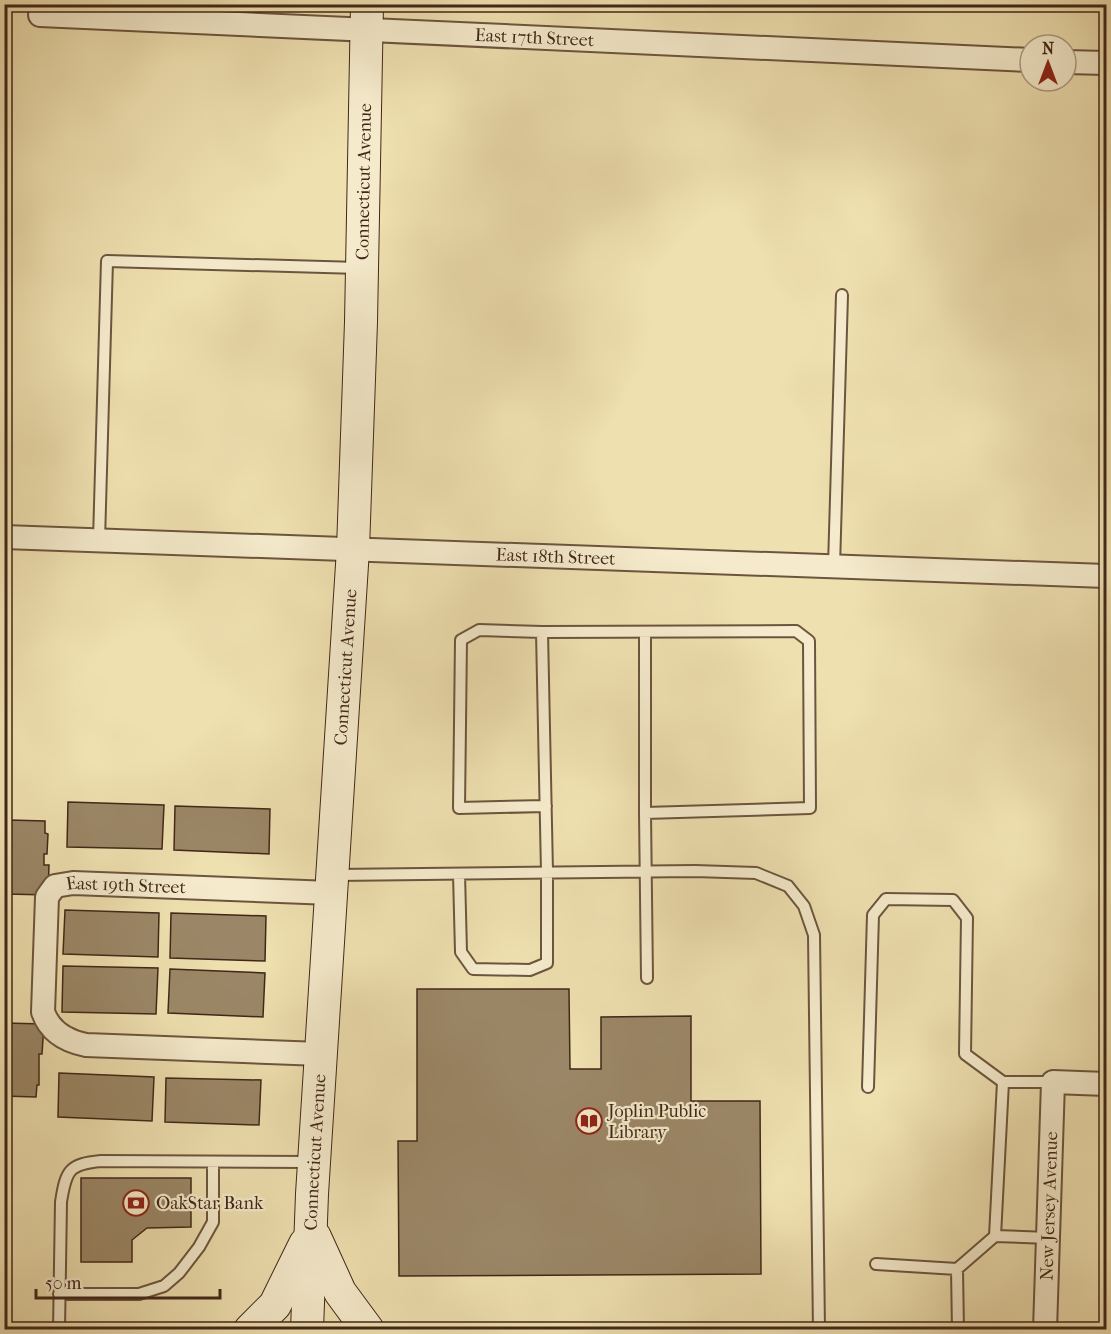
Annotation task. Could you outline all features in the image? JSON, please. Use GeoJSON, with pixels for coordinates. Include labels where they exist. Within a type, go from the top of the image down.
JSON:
{"type":"FeatureCollection","features":[{"type":"Feature","properties":{"kind":"main road","name":"Connecticut Avenue"},"geometry":{"type":"LineString","coordinates":[[307,1329],[314,1162],[353,549],[367,17]]}},
{"type":"Feature","properties":{"kind":"main road"},"geometry":{"type":"LineString","coordinates":[[250,1329],[275,1305],[311,1229]]}},
{"type":"Feature","properties":{"kind":"main road"},"geometry":{"type":"LineString","coordinates":[[311,1229],[340,1292],[368,1329]]}},
{"type":"Feature","properties":{"kind":"street","name":"East 17th Street"},"geometry":{"type":"LineString","coordinates":[[40,15],[367,17],[1018,59]]}},
{"type":"Feature","properties":{"kind":"street"},"geometry":{"type":"LineString","coordinates":[[1078,62],[1107,63]]}},
{"type":"Feature","properties":{"kind":"street","name":"East 18th Street"},"geometry":{"type":"LineString","coordinates":[[4,537],[1107,576]]}},
{"type":"Feature","properties":{"kind":"street","name":"East 19th Street"},"geometry":{"type":"LineString","coordinates":[[321,1054],[86,1045],[70,1042],[47,1023],[43,1011],[47,897],[55,886],[73,883],[332,884]]}},
{"type":"Feature","properties":{"kind":"street"},"geometry":{"type":"LineString","coordinates":[[1053,1083],[1107,1084]]}},
{"type":"Feature","properties":{"kind":"street","name":"New Jersey Avenue"},"geometry":{"type":"LineString","coordinates":[[1046,1329],[1053,1083]]}},
{"type":"Feature","properties":{"kind":"lane"},"geometry":{"type":"LineString","coordinates":[[99,540],[107,261],[362,268]]}},
{"type":"Feature","properties":{"kind":"lane"},"geometry":{"type":"LineString","coordinates":[[834,566],[842,295]]}},
{"type":"Feature","properties":{"kind":"lane"},"geometry":{"type":"LineString","coordinates":[[546,806],[459,808],[461,640],[479,630],[542,632],[796,631],[809,641],[810,808],[645,813]]}},
{"type":"Feature","properties":{"kind":"lane"},"geometry":{"type":"LineString","coordinates":[[459,874],[461,952],[473,969],[530,970],[547,963],[542,632]]}},
{"type":"Feature","properties":{"kind":"lane"},"geometry":{"type":"LineString","coordinates":[[645,632],[647,978]]}},
{"type":"Feature","properties":{"kind":"lane"},"geometry":{"type":"LineString","coordinates":[[332,884],[459,874],[646,872],[756,873],[788,886],[804,906],[814,935],[819,1329]]}},
{"type":"Feature","properties":{"kind":"lane"},"geometry":{"type":"LineString","coordinates":[[868,1087],[873,915],[886,899],[952,900],[967,918],[965,1054],[1002,1082],[1053,1083]]}},
{"type":"Feature","properties":{"kind":"lane"},"geometry":{"type":"LineString","coordinates":[[995,1236],[1002,1082]]}},
{"type":"Feature","properties":{"kind":"lane"},"geometry":{"type":"LineString","coordinates":[[59,1329],[61,1202],[64,1183],[72,1168],[85,1162],[101,1161],[314,1162]]}},
{"type":"Feature","properties":{"kind":"lane"},"geometry":{"type":"LineString","coordinates":[[59,1294],[139,1294],[164,1286],[179,1273],[213,1222],[213,1162]]}},
{"type":"Feature","properties":{"kind":"lane"},"geometry":{"type":"LineString","coordinates":[[876,1264],[957,1269],[995,1236],[1049,1238]]}},
{"type":"Feature","properties":{"kind":"lane"},"geometry":{"type":"LineString","coordinates":[[957,1269],[958,1329]]}},
{"type":"Feature","properties":{"kind":"building"},"geometry":{"type":"Polygon","coordinates":[[[68,802],[164,805],[162,849],[67,847],[68,802]]]}},
{"type":"Feature","properties":{"kind":"building"},"geometry":{"type":"Polygon","coordinates":[[[175,806],[270,809],[269,854],[174,850],[175,806]]]}},
{"type":"Feature","properties":{"kind":"building"},"geometry":{"type":"Polygon","coordinates":[[[9,820],[45,821],[45,833],[48,834],[44,865],[49,865],[48,895],[6,894],[9,820]]]}},
{"type":"Feature","properties":{"kind":"building"},"geometry":{"type":"Polygon","coordinates":[[[65,910],[159,913],[158,957],[63,954],[65,910]]]}},
{"type":"Feature","properties":{"kind":"building"},"geometry":{"type":"Polygon","coordinates":[[[171,913],[266,916],[265,961],[170,958],[171,913]]]}},
{"type":"Feature","properties":{"kind":"building"},"geometry":{"type":"Polygon","coordinates":[[[63,966],[158,968],[156,1014],[62,1012],[63,966]]]}},
{"type":"Feature","properties":{"kind":"building"},"geometry":{"type":"Polygon","coordinates":[[[170,969],[265,973],[263,1017],[168,1013],[170,969]]]}},
{"type":"Feature","properties":{"kind":"building","name":"Joplin Public Library"},"geometry":{"type":"Polygon","coordinates":[[[417,989],[569,989],[570,1069],[601,1069],[601,1017],[691,1016],[691,1101],[760,1101],[761,1274],[399,1276],[398,1141],[417,1141],[417,989]]]}},
{"type":"Feature","properties":{"kind":"building"},"geometry":{"type":"Polygon","coordinates":[[[4,1023],[44,1024],[36,1097],[4,1096],[4,1023]]]}},
{"type":"Feature","properties":{"kind":"building"},"geometry":{"type":"Polygon","coordinates":[[[59,1073],[154,1077],[152,1121],[58,1117],[59,1073]]]}},
{"type":"Feature","properties":{"kind":"building"},"geometry":{"type":"Polygon","coordinates":[[[166,1078],[261,1080],[259,1125],[165,1122],[166,1078]]]}},
{"type":"Feature","properties":{"kind":"building","name":"OakStar Bank"},"geometry":{"type":"Polygon","coordinates":[[[81,1178],[191,1178],[191,1227],[147,1228],[132,1240],[132,1262],[81,1262],[81,1178]]]}},
{"type":"Feature","properties":{"kind":"place","name":"Joplin Public Library"},"geometry":{"type":"Point","coordinates":[589,1121]}},
{"type":"Feature","properties":{"kind":"place","name":"OakStar Bank"},"geometry":{"type":"Point","coordinates":[136,1203]}}]}
